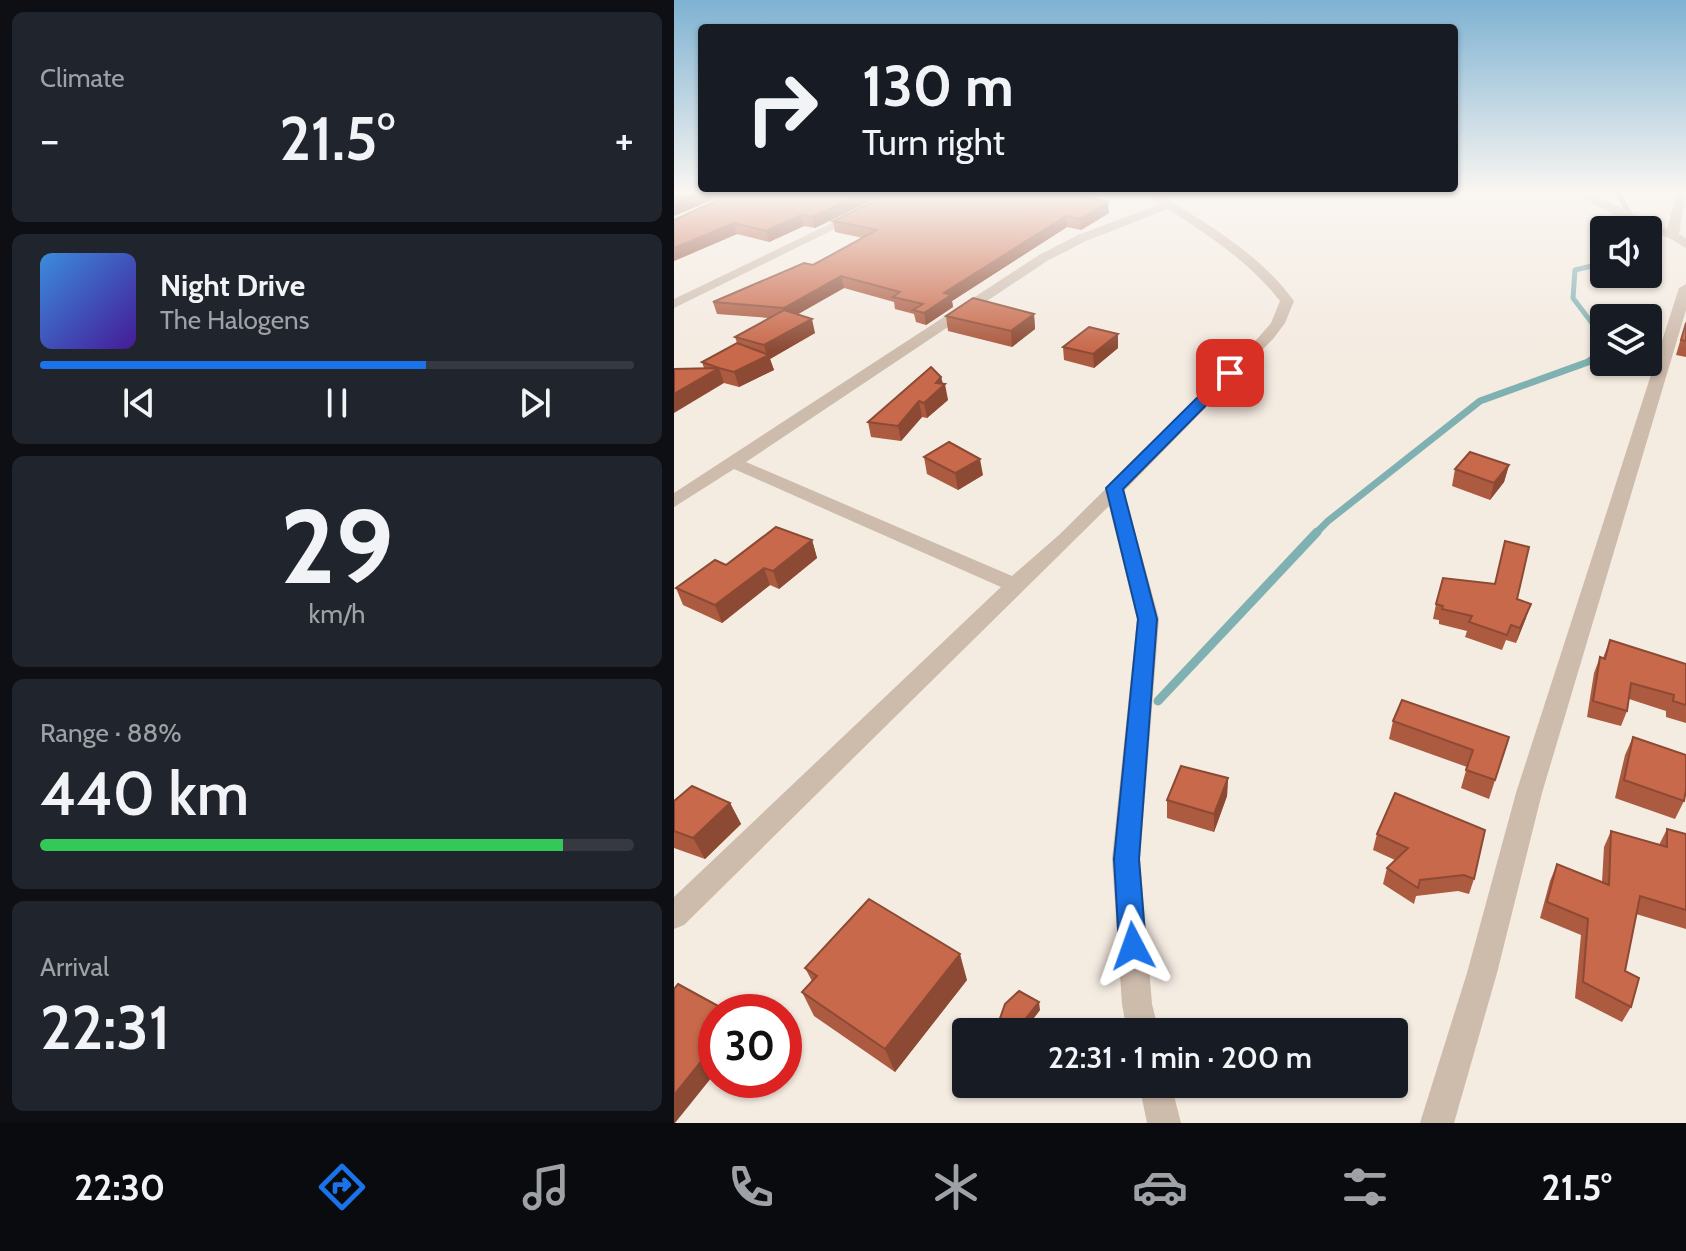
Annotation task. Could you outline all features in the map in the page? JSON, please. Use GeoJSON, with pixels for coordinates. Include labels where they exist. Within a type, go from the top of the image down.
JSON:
{"type":"FeatureCollection","features":[{"type":"Feature","properties":{"kind":"street"},"geometry":{"type":"LineString","coordinates":[[674,304],[795,245]]}},
{"type":"Feature","properties":{"kind":"street"},"geometry":{"type":"LineString","coordinates":[[674,501],[1043,258],[1068,245]]}},
{"type":"Feature","properties":{"kind":"street"},"geometry":{"type":"LineString","coordinates":[[674,916],[1066,539],[1280,324],[1287,301],[1277,286],[1226,245]]}},
{"type":"Feature","properties":{"kind":"street"},"geometry":{"type":"LineString","coordinates":[[1437,1123],[1482,973],[1529,793],[1686,288]]}},
{"type":"Feature","properties":{"kind":"street"},"geometry":{"type":"LineString","coordinates":[[734,463],[1015,585]]}},
{"type":"Feature","properties":{"kind":"street"},"geometry":{"type":"LineString","coordinates":[[1114,488],[1148,619],[1126,859],[1140,1018]]}},
{"type":"Feature","properties":{"kind":"street"},"geometry":{"type":"LineString","coordinates":[[1158,1098],[1164,1123]]}},
{"type":"Feature","properties":{"kind":"building"},"geometry":{"type":"Polygon","coordinates":[[[849,245],[1019,245],[944,293],[951,295],[924,313],[913,310],[923,304],[893,297],[900,292],[841,276],[784,308],[713,302],[804,263],[813,265],[849,245]]]}},
{"type":"Feature","properties":{"kind":"building"},"geometry":{"type":"Polygon","coordinates":[[[973,298],[1034,314],[1011,331],[946,316],[973,298]]]}},
{"type":"Feature","properties":{"kind":"building"},"geometry":{"type":"Polygon","coordinates":[[[784,310],[812,319],[764,345],[735,337],[784,310]]]}},
{"type":"Feature","properties":{"kind":"building"},"geometry":{"type":"Polygon","coordinates":[[[1686,323],[1686,341],[1681,340],[1686,323]]]}},
{"type":"Feature","properties":{"kind":"building"},"geometry":{"type":"Polygon","coordinates":[[[1089,327],[1118,334],[1093,354],[1063,347],[1089,327]]]}},
{"type":"Feature","properties":{"kind":"building"},"geometry":{"type":"Polygon","coordinates":[[[737,343],[769,355],[734,372],[702,362],[737,343]]]}},
{"type":"Feature","properties":{"kind":"building"},"geometry":{"type":"Polygon","coordinates":[[[931,367],[941,377],[936,383],[945,384],[924,403],[919,401],[898,426],[868,422],[931,367]]]}},
{"type":"Feature","properties":{"kind":"building"},"geometry":{"type":"Polygon","coordinates":[[[719,368],[674,394],[674,369],[719,368]]]}},
{"type":"Feature","properties":{"kind":"building"},"geometry":{"type":"Polygon","coordinates":[[[949,442],[980,459],[955,473],[924,457],[949,442]]]}},
{"type":"Feature","properties":{"kind":"building"},"geometry":{"type":"Polygon","coordinates":[[[1470,452],[1509,465],[1494,483],[1455,469],[1470,452]]]}},
{"type":"Feature","properties":{"kind":"building"},"geometry":{"type":"Polygon","coordinates":[[[776,527],[812,540],[773,571],[764,568],[715,605],[676,588],[715,560],[726,565],[776,527]]]}},
{"type":"Feature","properties":{"kind":"building"},"geometry":{"type":"Polygon","coordinates":[[[1505,541],[1529,547],[1517,599],[1531,604],[1520,628],[1511,625],[1507,635],[1469,622],[1472,616],[1442,609],[1443,606],[1436,604],[1443,578],[1495,584],[1505,541]]]}},
{"type":"Feature","properties":{"kind":"building"},"geometry":{"type":"Polygon","coordinates":[[[1610,640],[1686,664],[1686,705],[1673,701],[1674,695],[1631,683],[1627,711],[1593,701],[1600,657],[1605,659],[1610,640]]]}},
{"type":"Feature","properties":{"kind":"building"},"geometry":{"type":"Polygon","coordinates":[[[1402,700],[1509,737],[1495,780],[1466,770],[1473,750],[1393,721],[1402,700]]]}},
{"type":"Feature","properties":{"kind":"building"},"geometry":{"type":"Polygon","coordinates":[[[1633,737],[1686,755],[1684,801],[1624,780],[1633,737]]]}},
{"type":"Feature","properties":{"kind":"building"},"geometry":{"type":"Polygon","coordinates":[[[1181,766],[1228,778],[1214,814],[1167,800],[1181,766]]]}},
{"type":"Feature","properties":{"kind":"building"},"geometry":{"type":"Polygon","coordinates":[[[692,786],[730,803],[693,838],[674,831],[674,801],[692,786]]]}},
{"type":"Feature","properties":{"kind":"building"},"geometry":{"type":"Polygon","coordinates":[[[1395,793],[1485,830],[1474,879],[1464,875],[1420,880],[1418,888],[1387,868],[1408,848],[1377,834],[1395,793]]]}},
{"type":"Feature","properties":{"kind":"building"},"geometry":{"type":"Polygon","coordinates":[[[1667,829],[1686,834],[1686,910],[1640,896],[1625,971],[1639,978],[1631,1007],[1583,982],[1588,919],[1547,902],[1557,864],[1609,885],[1611,831],[1667,847],[1667,829]]]}},
{"type":"Feature","properties":{"kind":"building"},"geometry":{"type":"Polygon","coordinates":[[[869,899],[960,954],[885,1049],[802,992],[817,976],[805,968],[869,899]]]}},
{"type":"Feature","properties":{"kind":"building"},"geometry":{"type":"Polygon","coordinates":[[[678,984],[698,995],[698,1065],[674,1095],[674,989],[678,984]]]}},
{"type":"Feature","properties":{"kind":"building"},"geometry":{"type":"Polygon","coordinates":[[[1019,991],[1039,1002],[1026,1018],[1000,1018],[1005,1004],[1019,991]]]}},
{"type":"Feature","properties":{"kind":"waterway"},"geometry":{"type":"LineString","coordinates":[[1590,266],[1575,270],[1573,298],[1590,320]]}},
{"type":"Feature","properties":{"kind":"waterway"},"geometry":{"type":"LineString","coordinates":[[1317,532],[1480,401],[1590,361]]}},
{"type":"Feature","properties":{"kind":"waterway"},"geometry":{"type":"LineString","coordinates":[[1158,701],[1317,532]]}},
{"type":"Feature","properties":{"kind":"route"},"geometry":{"type":"LineString","coordinates":[[1133,946],[1126,859],[1148,619],[1114,488],[1159,447],[1230,373]]}}]}
